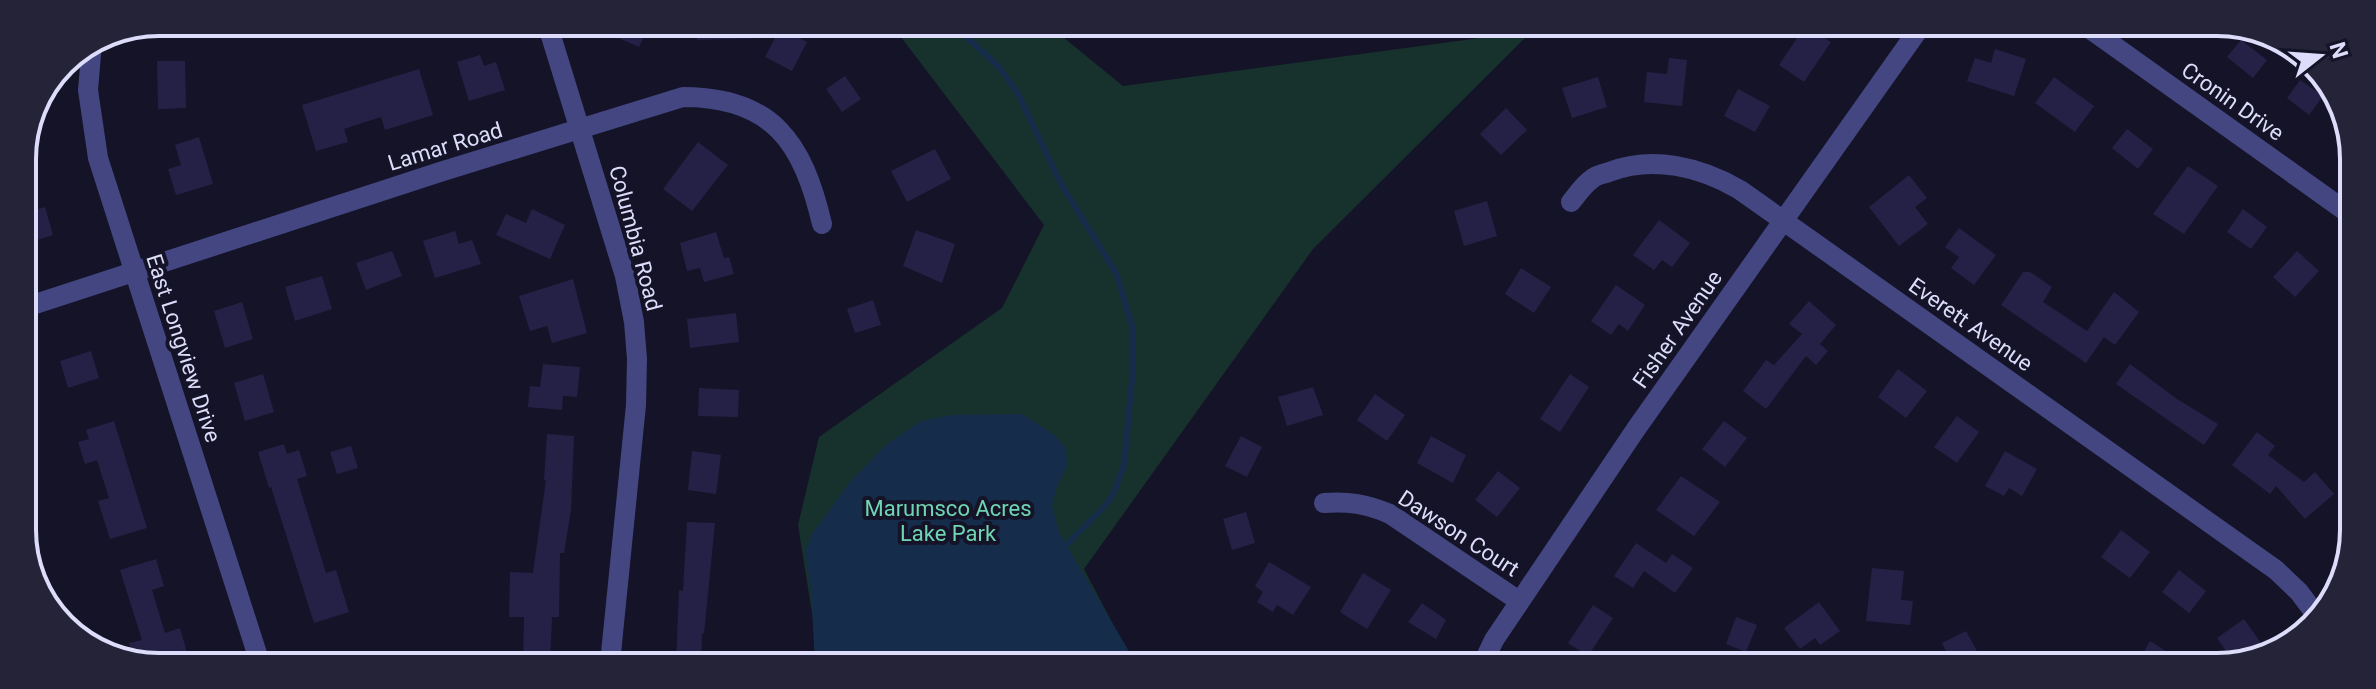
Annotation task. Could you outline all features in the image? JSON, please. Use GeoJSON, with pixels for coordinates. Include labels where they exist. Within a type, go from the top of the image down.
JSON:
{"type":"FeatureCollection","features":[{"type":"Feature","properties":{"kind":"street","name":"Columbia Road"},"geometry":{"type":"LineString","coordinates":[[551,36],[625,276],[637,359],[636,405],[611,653]]}},
{"type":"Feature","properties":{"kind":"street","name":"Fisher Avenue"},"geometry":{"type":"LineString","coordinates":[[1488,653],[1519,601],[1636,429],[1914,36]]}},
{"type":"Feature","properties":{"kind":"street","name":"Cronin Drive"},"geometry":{"type":"LineString","coordinates":[[2100,36],[2340,207]]}},
{"type":"Feature","properties":{"kind":"street","name":"East Longview Drive"},"geometry":{"type":"LineString","coordinates":[[91,58],[88,90],[94,139],[257,653]]}},
{"type":"Feature","properties":{"kind":"street","name":"Lamar Road"},"geometry":{"type":"LineString","coordinates":[[36,304],[683,97],[708,97],[732,102],[754,111],[785,137],[800,158],[813,187],[822,224]]}},
{"type":"Feature","properties":{"kind":"street","name":"Everett Avenue"},"geometry":{"type":"LineString","coordinates":[[1571,202],[1592,179],[1616,169],[1642,164],[1669,164],[1721,179],[2276,570],[2311,608]]}},
{"type":"Feature","properties":{"kind":"street","name":"Dawson Court"},"geometry":{"type":"LineString","coordinates":[[1324,503],[1350,501],[1390,514],[1519,601]]}},
{"type":"Feature","properties":{"kind":"green space","name":"Marumsco Acres Lake Park"},"geometry":{"type":"Polygon","coordinates":[[[900,36],[1062,36],[1123,86],[1495,36],[1527,36],[1313,249],[1084,569],[1128,653],[818,653],[798,525],[819,437],[1002,308],[1044,225],[900,36]]]}},
{"type":"Feature","properties":{"kind":"water"},"geometry":{"type":"Polygon","coordinates":[[[1022,414],[1053,434],[1066,448],[1067,465],[1052,507],[1060,534],[1130,653],[814,653],[805,551],[812,534],[850,482],[887,444],[921,421],[952,415],[1022,414]]]}},
{"type":"Feature","properties":{"kind":"building"},"geometry":{"type":"Polygon","coordinates":[[[614,36],[644,36],[639,47],[614,36]]]}},
{"type":"Feature","properties":{"kind":"building"},"geometry":{"type":"Polygon","coordinates":[[[697,36],[761,36],[761,38],[697,40],[697,36]]]}},
{"type":"Feature","properties":{"kind":"building"},"geometry":{"type":"Polygon","coordinates":[[[776,36],[795,36],[807,42],[792,71],[765,57],[776,36]]]}},
{"type":"Feature","properties":{"kind":"building"},"geometry":{"type":"Polygon","coordinates":[[[1798,36],[1821,36],[1831,42],[1804,82],[1779,65],[1798,36]]]}},
{"type":"Feature","properties":{"kind":"building"},"geometry":{"type":"Polygon","coordinates":[[[2241,40],[2267,60],[2253,78],[2227,57],[2241,40]]]}},
{"type":"Feature","properties":{"kind":"building"},"geometry":{"type":"Polygon","coordinates":[[[1995,49],[2026,59],[2014,96],[1967,81],[1975,58],[1991,63],[1995,49]]]}},
{"type":"Feature","properties":{"kind":"building"},"geometry":{"type":"Polygon","coordinates":[[[480,55],[484,66],[496,62],[505,90],[469,101],[457,62],[480,55]]]}},
{"type":"Feature","properties":{"kind":"building"},"geometry":{"type":"Polygon","coordinates":[[[1669,58],[1687,60],[1682,106],[1644,102],[1647,72],[1667,74],[1669,58]]]}},
{"type":"Feature","properties":{"kind":"building"},"geometry":{"type":"Polygon","coordinates":[[[157,61],[185,61],[186,108],[158,109],[157,61]]]}},
{"type":"Feature","properties":{"kind":"building"},"geometry":{"type":"Polygon","coordinates":[[[419,69],[433,115],[385,130],[381,117],[344,129],[348,142],[316,151],[302,105],[419,69]]]}},
{"type":"Feature","properties":{"kind":"building"},"geometry":{"type":"Polygon","coordinates":[[[845,76],[861,99],[842,112],[826,89],[845,76]]]}},
{"type":"Feature","properties":{"kind":"building"},"geometry":{"type":"Polygon","coordinates":[[[1598,77],[1607,107],[1572,118],[1562,88],[1598,77]]]}},
{"type":"Feature","properties":{"kind":"building"},"geometry":{"type":"Polygon","coordinates":[[[2054,77],[2094,106],[2075,132],[2035,103],[2054,77]]]}},
{"type":"Feature","properties":{"kind":"building"},"geometry":{"type":"Polygon","coordinates":[[[1738,89],[1770,106],[1755,132],[1724,116],[1738,89]]]}},
{"type":"Feature","properties":{"kind":"building"},"geometry":{"type":"Polygon","coordinates":[[[2288,96],[2322,96],[2309,115],[2287,98],[2288,96]]]}},
{"type":"Feature","properties":{"kind":"building"},"geometry":{"type":"Polygon","coordinates":[[[1506,108],[1527,130],[1501,155],[1480,134],[1506,108]]]}},
{"type":"Feature","properties":{"kind":"building"},"geometry":{"type":"Polygon","coordinates":[[[2127,129],[2153,149],[2138,169],[2112,148],[2127,129]]]}},
{"type":"Feature","properties":{"kind":"building"},"geometry":{"type":"Polygon","coordinates":[[[199,137],[213,184],[176,195],[168,169],[181,165],[175,145],[199,137]]]}},
{"type":"Feature","properties":{"kind":"building"},"geometry":{"type":"Polygon","coordinates":[[[698,142],[728,165],[692,211],[663,189],[698,142]]]}},
{"type":"Feature","properties":{"kind":"building"},"geometry":{"type":"Polygon","coordinates":[[[935,149],[951,179],[907,202],[891,171],[935,149]]]}},
{"type":"Feature","properties":{"kind":"building"},"geometry":{"type":"Polygon","coordinates":[[[2188,166],[2218,186],[2184,234],[2153,214],[2188,166]]]}},
{"type":"Feature","properties":{"kind":"building"},"geometry":{"type":"Polygon","coordinates":[[[1909,175],[1927,198],[1915,207],[1928,224],[1899,246],[1869,207],[1909,175]]]}},
{"type":"Feature","properties":{"kind":"building"},"geometry":{"type":"Polygon","coordinates":[[[1487,201],[1497,236],[1464,246],[1454,211],[1487,201]]]}},
{"type":"Feature","properties":{"kind":"building"},"geometry":{"type":"Polygon","coordinates":[[[45,207],[53,235],[36,240],[36,209],[45,207]]]}},
{"type":"Feature","properties":{"kind":"building"},"geometry":{"type":"Polygon","coordinates":[[[532,209],[565,225],[550,259],[496,235],[506,214],[526,223],[532,209]]]}},
{"type":"Feature","properties":{"kind":"building"},"geometry":{"type":"Polygon","coordinates":[[[2243,209],[2267,227],[2251,249],[2227,232],[2243,209]]]}},
{"type":"Feature","properties":{"kind":"building"},"geometry":{"type":"Polygon","coordinates":[[[1659,220],[1690,243],[1672,267],[1662,260],[1654,270],[1633,255],[1659,220]]]}},
{"type":"Feature","properties":{"kind":"building"},"geometry":{"type":"Polygon","coordinates":[[[1959,228],[1996,255],[1974,285],[1951,268],[1959,257],[1945,247],[1959,228]]]}},
{"type":"Feature","properties":{"kind":"building"},"geometry":{"type":"Polygon","coordinates":[[[916,230],[955,244],[942,283],[903,266],[916,230]]]}},
{"type":"Feature","properties":{"kind":"building"},"geometry":{"type":"Polygon","coordinates":[[[455,231],[459,244],[472,240],[481,264],[435,278],[423,241],[455,231]]]}},
{"type":"Feature","properties":{"kind":"building"},"geometry":{"type":"Polygon","coordinates":[[[716,232],[724,258],[729,257],[734,274],[704,282],[700,268],[687,271],[680,243],[716,232]]]}},
{"type":"Feature","properties":{"kind":"building"},"geometry":{"type":"Polygon","coordinates":[[[392,251],[402,276],[366,290],[356,263],[392,251]]]}},
{"type":"Feature","properties":{"kind":"building"},"geometry":{"type":"Polygon","coordinates":[[[2297,251],[2319,271],[2295,297],[2273,277],[2297,251]]]}},
{"type":"Feature","properties":{"kind":"building"},"geometry":{"type":"Polygon","coordinates":[[[1521,268],[1551,287],[1534,313],[1505,294],[1521,268]]]}},
{"type":"Feature","properties":{"kind":"building"},"geometry":{"type":"Polygon","coordinates":[[[2023,272],[2030,272],[2052,287],[2043,302],[2087,331],[2114,292],[2139,312],[2115,345],[2104,337],[2086,363],[2001,305],[2023,272]]]}},
{"type":"Feature","properties":{"kind":"building"},"geometry":{"type":"Polygon","coordinates":[[[322,276],[332,309],[295,321],[285,287],[322,276]]]}},
{"type":"Feature","properties":{"kind":"building"},"geometry":{"type":"Polygon","coordinates":[[[573,279],[587,333],[552,343],[547,326],[530,331],[519,296],[573,279]]]}},
{"type":"Feature","properties":{"kind":"building"},"geometry":{"type":"Polygon","coordinates":[[[1616,285],[1645,305],[1628,331],[1619,324],[1611,335],[1591,321],[1616,285]]]}},
{"type":"Feature","properties":{"kind":"building"},"geometry":{"type":"Polygon","coordinates":[[[873,300],[881,325],[855,333],[847,309],[873,300]]]}},
{"type":"Feature","properties":{"kind":"building"},"geometry":{"type":"Polygon","coordinates":[[[1809,301],[1836,325],[1820,344],[1828,351],[1816,365],[1806,356],[1766,409],[1743,391],[1766,360],[1774,365],[1802,334],[1789,324],[1809,301]]]}},
{"type":"Feature","properties":{"kind":"building"},"geometry":{"type":"Polygon","coordinates":[[[242,302],[253,339],[225,348],[214,311],[242,302]]]}},
{"type":"Feature","properties":{"kind":"building"},"geometry":{"type":"Polygon","coordinates":[[[736,313],[739,342],[690,348],[687,319],[736,313]]]}},
{"type":"Feature","properties":{"kind":"building"},"geometry":{"type":"Polygon","coordinates":[[[91,351],[99,378],[68,388],[60,361],[91,351]]]}},
{"type":"Feature","properties":{"kind":"building"},"geometry":{"type":"Polygon","coordinates":[[[543,364],[580,367],[577,397],[563,396],[562,410],[528,407],[530,386],[540,387],[543,364]]]}},
{"type":"Feature","properties":{"kind":"building"},"geometry":{"type":"Polygon","coordinates":[[[2130,364],[2177,399],[2218,424],[2204,445],[2116,384],[2130,364]]]}},
{"type":"Feature","properties":{"kind":"building"},"geometry":{"type":"Polygon","coordinates":[[[1898,369],[1927,391],[1906,418],[1878,397],[1898,369]]]}},
{"type":"Feature","properties":{"kind":"building"},"geometry":{"type":"Polygon","coordinates":[[[263,374],[274,412],[245,421],[234,383],[263,374]]]}},
{"type":"Feature","properties":{"kind":"building"},"geometry":{"type":"Polygon","coordinates":[[[1570,374],[1589,387],[1560,432],[1540,419],[1570,374]]]}},
{"type":"Feature","properties":{"kind":"building"},"geometry":{"type":"Polygon","coordinates":[[[1313,387],[1323,415],[1287,426],[1278,397],[1313,387]]]}},
{"type":"Feature","properties":{"kind":"building"},"geometry":{"type":"Polygon","coordinates":[[[699,388],[739,390],[738,417],[698,416],[699,388]]]}},
{"type":"Feature","properties":{"kind":"building"},"geometry":{"type":"Polygon","coordinates":[[[1375,394],[1405,415],[1387,441],[1357,420],[1375,394]]]}},
{"type":"Feature","properties":{"kind":"building"},"geometry":{"type":"Polygon","coordinates":[[[1957,416],[1979,432],[1957,463],[1934,447],[1957,416]]]}},
{"type":"Feature","properties":{"kind":"building"},"geometry":{"type":"Polygon","coordinates":[[[114,421],[147,528],[110,539],[98,501],[109,498],[97,460],[85,464],[78,442],[89,439],[86,430],[114,421]]]}},
{"type":"Feature","properties":{"kind":"building"},"geometry":{"type":"Polygon","coordinates":[[[1724,421],[1747,438],[1725,467],[1702,449],[1724,421]]]}},
{"type":"Feature","properties":{"kind":"building"},"geometry":{"type":"Polygon","coordinates":[[[2257,432],[2275,446],[2268,455],[2304,482],[2315,472],[2334,494],[2305,519],[2276,486],[2270,494],[2232,465],[2257,432]]]}},
{"type":"Feature","properties":{"kind":"building"},"geometry":{"type":"Polygon","coordinates":[[[547,434],[574,436],[571,510],[564,553],[560,553],[559,617],[552,617],[550,653],[523,653],[524,617],[509,617],[510,572],[533,573],[547,434]]]}},
{"type":"Feature","properties":{"kind":"building"},"geometry":{"type":"Polygon","coordinates":[[[1241,436],[1262,447],[1247,477],[1225,466],[1241,436]]]}},
{"type":"Feature","properties":{"kind":"building"},"geometry":{"type":"Polygon","coordinates":[[[1431,436],[1466,455],[1453,483],[1417,463],[1431,436]]]}},
{"type":"Feature","properties":{"kind":"building"},"geometry":{"type":"Polygon","coordinates":[[[284,444],[287,454],[299,450],[307,476],[297,479],[326,573],[336,570],[349,612],[314,623],[258,452],[284,444]]]}},
{"type":"Feature","properties":{"kind":"building"},"geometry":{"type":"Polygon","coordinates":[[[351,446],[358,468],[337,474],[330,452],[351,446]]]}},
{"type":"Feature","properties":{"kind":"building"},"geometry":{"type":"Polygon","coordinates":[[[692,451],[721,455],[716,494],[688,490],[692,451]]]}},
{"type":"Feature","properties":{"kind":"building"},"geometry":{"type":"Polygon","coordinates":[[[2005,451],[2037,469],[2022,496],[2009,488],[2004,496],[1985,486],[2005,451]]]}},
{"type":"Feature","properties":{"kind":"building"},"geometry":{"type":"Polygon","coordinates":[[[1498,471],[1520,488],[1497,517],[1475,500],[1498,471]]]}},
{"type":"Feature","properties":{"kind":"building"},"geometry":{"type":"Polygon","coordinates":[[[1681,476],[1720,502],[1694,536],[1656,510],[1681,476]]]}},
{"type":"Feature","properties":{"kind":"building"},"geometry":{"type":"Polygon","coordinates":[[[1246,512],[1255,543],[1232,550],[1223,519],[1246,512]]]}},
{"type":"Feature","properties":{"kind":"building"},"geometry":{"type":"Polygon","coordinates":[[[687,522],[715,523],[701,653],[676,653],[679,590],[683,591],[687,522]]]}},
{"type":"Feature","properties":{"kind":"building"},"geometry":{"type":"Polygon","coordinates":[[[2121,530],[2150,552],[2130,578],[2101,557],[2121,530]]]}},
{"type":"Feature","properties":{"kind":"building"},"geometry":{"type":"Polygon","coordinates":[[[1636,543],[1666,563],[1672,554],[1693,568],[1675,593],[1644,571],[1633,588],[1614,576],[1636,543]]]}},
{"type":"Feature","properties":{"kind":"building"},"geometry":{"type":"Polygon","coordinates":[[[156,559],[164,586],[152,590],[165,633],[180,628],[187,653],[131,650],[129,643],[142,640],[120,570],[156,559]]]}},
{"type":"Feature","properties":{"kind":"building"},"geometry":{"type":"Polygon","coordinates":[[[1269,562],[1311,587],[1293,615],[1277,605],[1273,612],[1257,602],[1263,592],[1255,586],[1269,562]]]}},
{"type":"Feature","properties":{"kind":"building"},"geometry":{"type":"Polygon","coordinates":[[[1872,568],[1904,571],[1901,600],[1913,601],[1910,625],[1866,621],[1872,568]]]}},
{"type":"Feature","properties":{"kind":"building"},"geometry":{"type":"Polygon","coordinates":[[[2179,570],[2206,591],[2189,613],[2162,592],[2179,570]]]}},
{"type":"Feature","properties":{"kind":"building"},"geometry":{"type":"Polygon","coordinates":[[[1363,573],[1391,590],[1367,629],[1340,612],[1363,573]]]}},
{"type":"Feature","properties":{"kind":"building"},"geometry":{"type":"Polygon","coordinates":[[[1819,602],[1840,631],[1820,645],[1815,638],[1800,649],[1784,628],[1819,602]]]}},
{"type":"Feature","properties":{"kind":"building"},"geometry":{"type":"Polygon","coordinates":[[[1422,603],[1446,620],[1436,639],[1408,622],[1422,603]]]}},
{"type":"Feature","properties":{"kind":"building"},"geometry":{"type":"Polygon","coordinates":[[[1593,605],[1613,618],[1590,653],[1583,653],[1568,643],[1593,605]]]}},
{"type":"Feature","properties":{"kind":"building"},"geometry":{"type":"Polygon","coordinates":[[[1736,617],[1757,625],[1746,652],[1726,644],[1736,617]]]}},
{"type":"Feature","properties":{"kind":"building"},"geometry":{"type":"Polygon","coordinates":[[[2244,619],[2262,645],[2227,653],[2217,638],[2244,619]]]}},
{"type":"Feature","properties":{"kind":"building"},"geometry":{"type":"Polygon","coordinates":[[[1966,631],[1978,653],[1947,653],[1942,643],[1966,631]]]}},
{"type":"Feature","properties":{"kind":"building"},"geometry":{"type":"Polygon","coordinates":[[[2150,641],[2169,653],[2143,653],[2150,641]]]}},
{"type":"Feature","properties":{"kind":"waterway"},"geometry":{"type":"LineString","coordinates":[[965,36],[998,66],[1017,92],[1061,184],[1116,273],[1132,326],[1132,380],[1124,464],[1114,493],[1105,506],[1061,550]]}}]}
